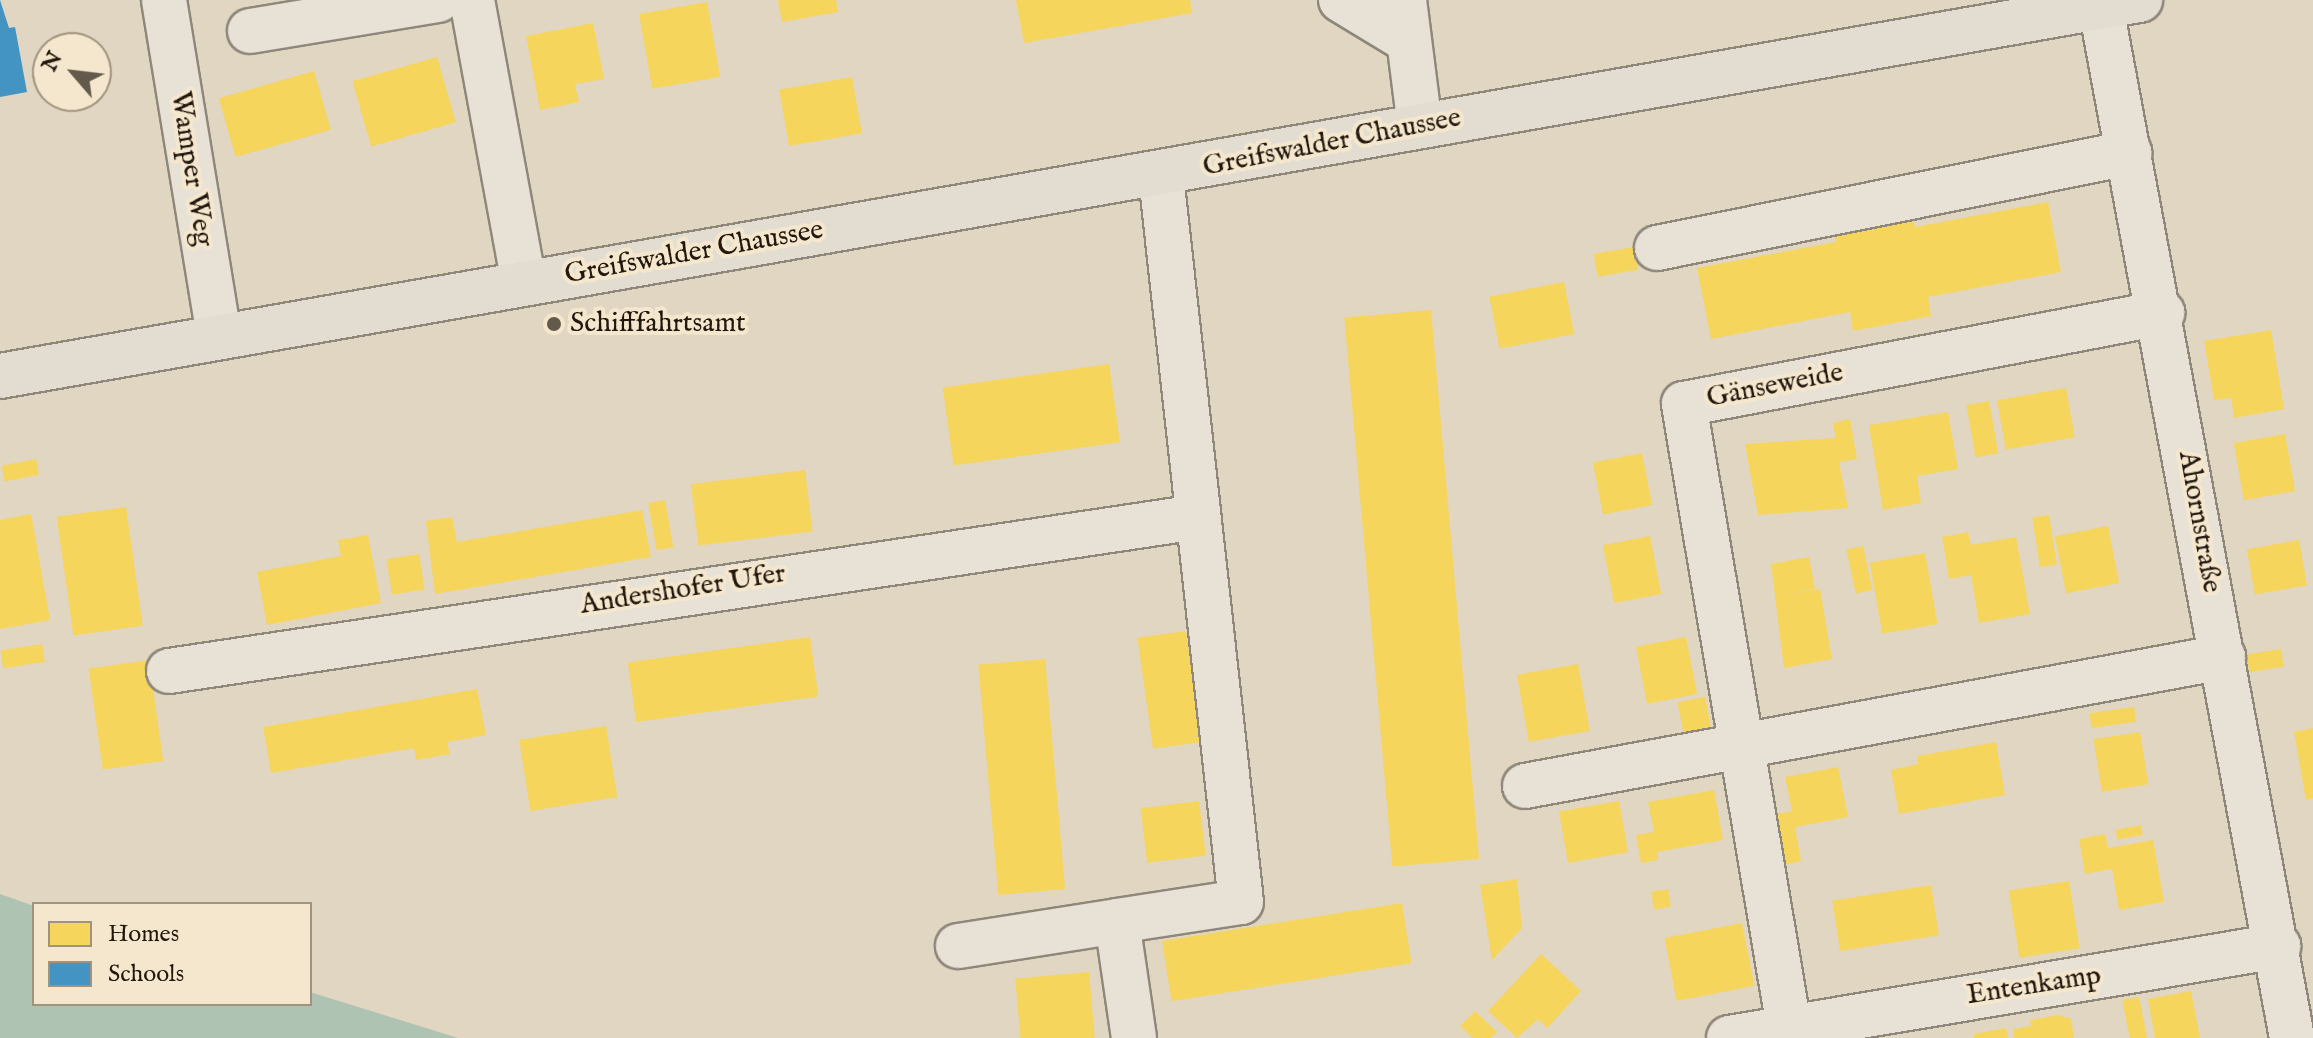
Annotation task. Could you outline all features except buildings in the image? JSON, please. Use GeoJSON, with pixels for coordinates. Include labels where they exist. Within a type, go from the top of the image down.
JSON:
{"type":"FeatureCollection","features":[{"type":"Feature","properties":{"kind":"main road","name":"Greifswalder Chaussee"},"geometry":{"type":"LineString","coordinates":[[0,376],[524,283],[1161,176],[1420,126],[2120,4]]}},
{"type":"Feature","properties":{"kind":"street","name":"Wamper Weg"},"geometry":{"type":"LineString","coordinates":[[164,0],[219,337]]}},
{"type":"Feature","properties":{"kind":"street"},"geometry":{"type":"LineString","coordinates":[[250,31],[438,0]]}},
{"type":"Feature","properties":{"kind":"street","name":"Greifswalder Chaussee"},"geometry":{"type":"LineString","coordinates":[[472,0],[524,283]]}},
{"type":"Feature","properties":{"kind":"street"},"geometry":{"type":"LineString","coordinates":[[1341,0],[1406,20],[1420,126]]}},
{"type":"Feature","properties":{"kind":"street","name":"Ahornstraße"},"geometry":{"type":"LineString","coordinates":[[2120,4],[2130,153],[2278,946],[2292,1038]]}},
{"type":"Feature","properties":{"kind":"street"},"geometry":{"type":"LineString","coordinates":[[1657,248],[2130,153]]}},
{"type":"Feature","properties":{"kind":"street"},"geometry":{"type":"LineString","coordinates":[[958,946],[1241,902],[1161,176]]}},
{"type":"Feature","properties":{"kind":"street","name":"Gänseweide"},"geometry":{"type":"LineString","coordinates":[[1739,748],[1684,404],[2162,313]]}},
{"type":"Feature","properties":{"kind":"street","name":"Andershofer Ufer"},"geometry":{"type":"LineString","coordinates":[[169,671],[1197,517]]}},
{"type":"Feature","properties":{"kind":"street"},"geometry":{"type":"LineString","coordinates":[[1525,786],[2223,657]]}},
{"type":"Feature","properties":{"kind":"street"},"geometry":{"type":"LineString","coordinates":[[1739,748],[1789,1027]]}},
{"type":"Feature","properties":{"kind":"street"},"geometry":{"type":"LineString","coordinates":[[1117,921],[1134,1038]]}},
{"type":"Feature","properties":{"kind":"street","name":"Entenkamp"},"geometry":{"type":"LineString","coordinates":[[1729,1038],[2278,946]]}},
{"type":"Feature","properties":{"kind":"shaded area"},"geometry":{"type":"Polygon","coordinates":[[[0,894],[32,905],[32,1006],[312,1006],[312,993],[458,1038],[0,1038],[0,894]]]}},
{"type":"Feature","properties":{"kind":"place","name":"Schifffahrtsamt"},"geometry":{"type":"Point","coordinates":[554,324]}}]}
